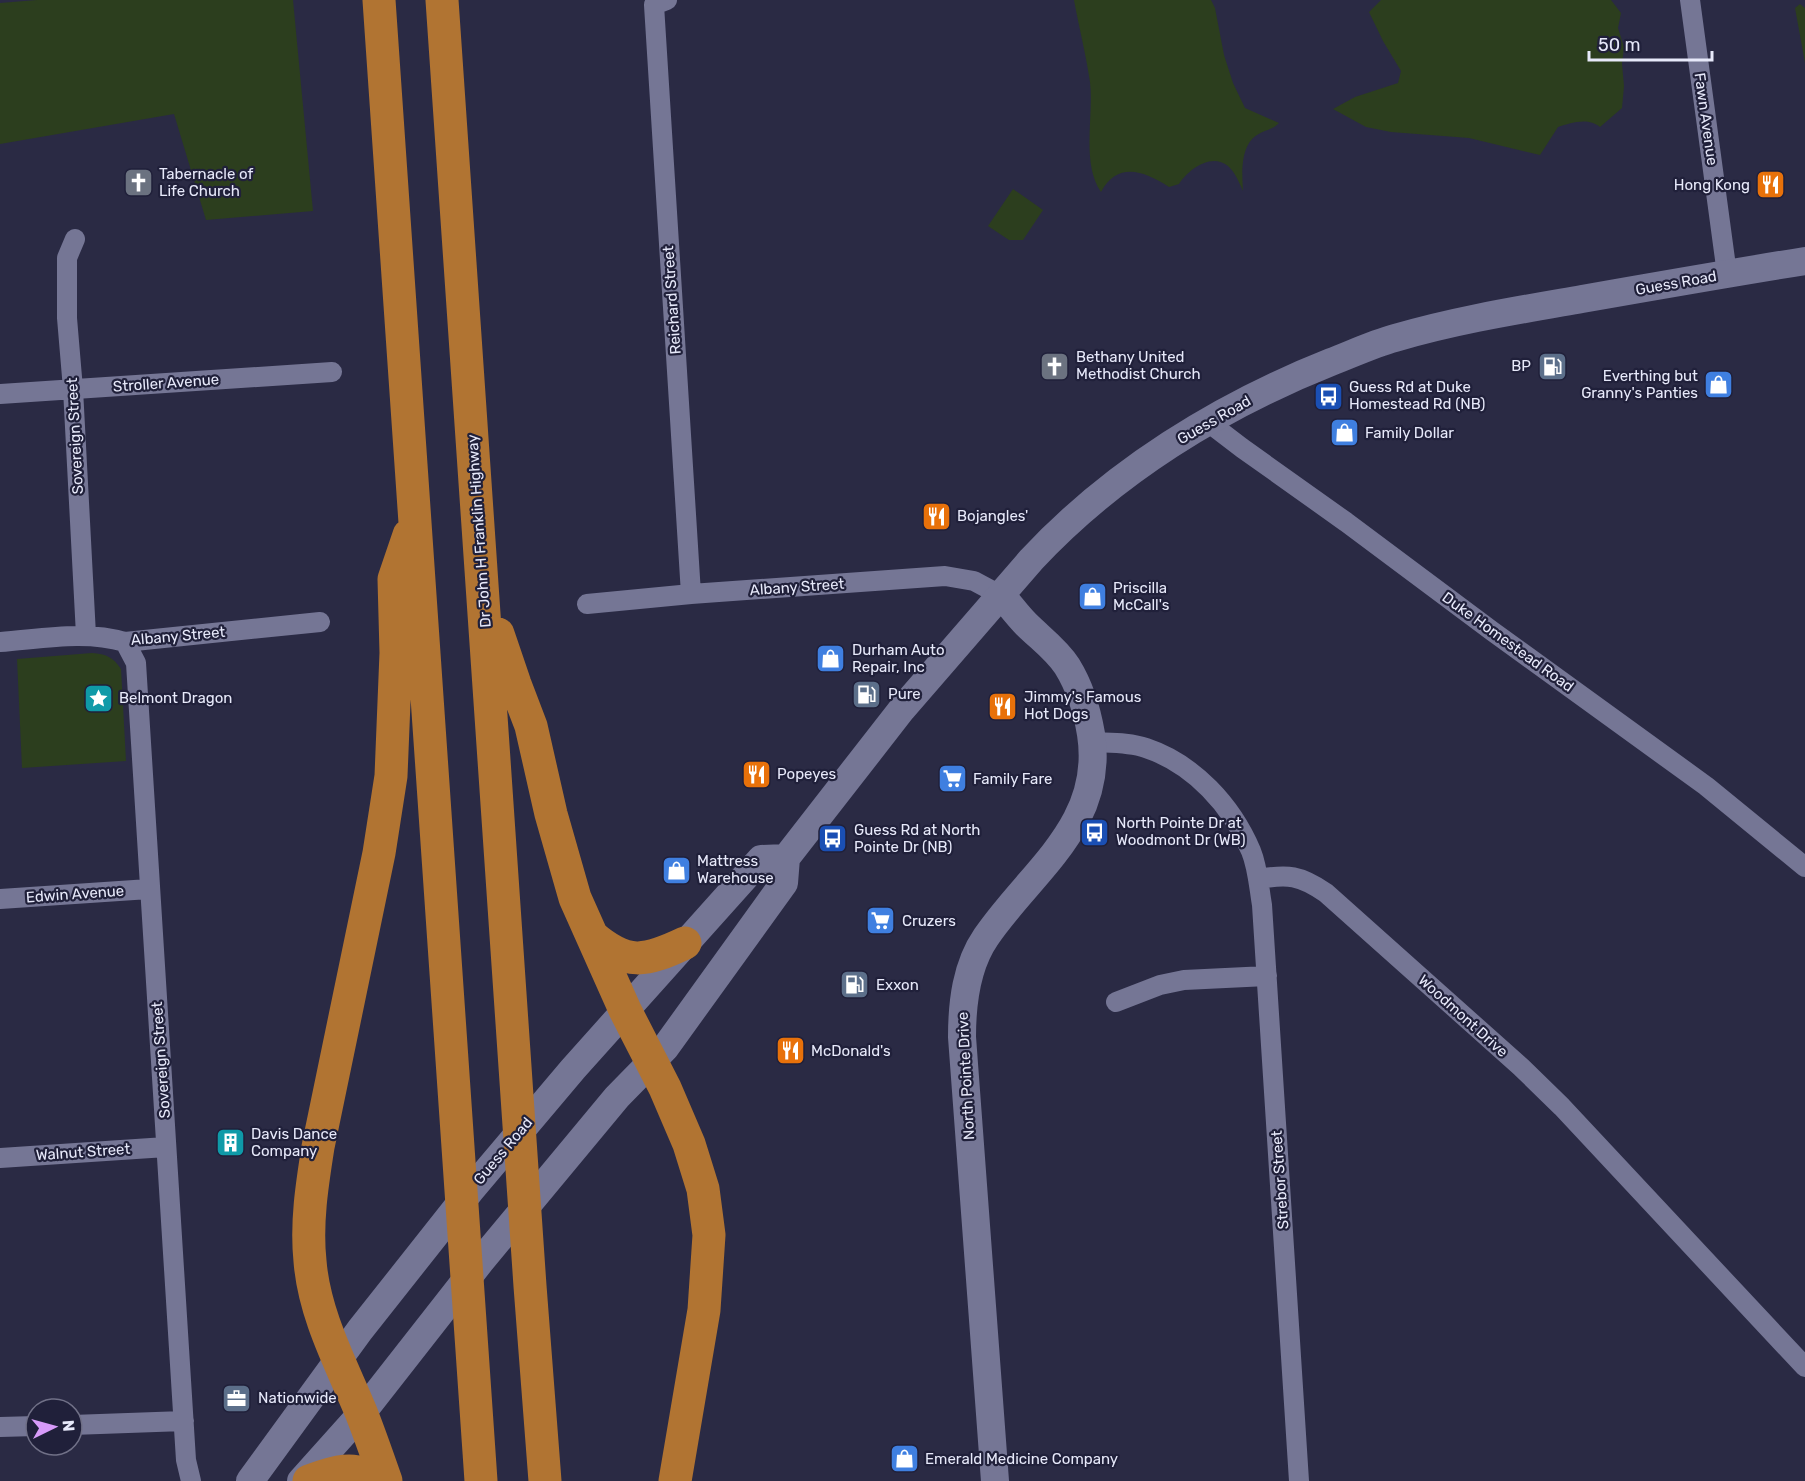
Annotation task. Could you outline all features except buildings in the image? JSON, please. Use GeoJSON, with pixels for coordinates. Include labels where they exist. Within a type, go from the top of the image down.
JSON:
{"type":"FeatureCollection","features":[{"type":"Feature","properties":{"kind":"highway"},"geometry":{"type":"LineString","coordinates":[[379,0],[481,1481]]}},
{"type":"Feature","properties":{"kind":"highway","name":"Dr John H Franklin Highway"},"geometry":{"type":"LineString","coordinates":[[442,0],[545,1481]]}},
{"type":"Feature","properties":{"kind":"highway"},"geometry":{"type":"LineString","coordinates":[[386,1481],[316,1296],[310,1270],[310,1206],[318,1147],[377,863],[391,776],[396,653],[394,579],[414,519]]}},
{"type":"Feature","properties":{"kind":"highway"},"geometry":{"type":"LineString","coordinates":[[482,573],[514,684],[531,726],[551,814],[575,898],[625,1010],[652,1061],[696,1164],[703,1189],[709,1235],[704,1310],[675,1481]]}},
{"type":"Feature","properties":{"kind":"highway"},"geometry":{"type":"LineString","coordinates":[[592,936],[619,955],[633,958],[656,956],[685,943]]}},
{"type":"Feature","properties":{"kind":"highway"},"geometry":{"type":"LineString","coordinates":[[309,1481],[346,1471],[363,1473],[375,1481]]}},
{"type":"Feature","properties":{"kind":"main road","name":"Guess Road"},"geometry":{"type":"LineString","coordinates":[[301,1481],[361,1414],[480,1262],[617,1097],[665,1048],[784,883],[786,858],[902,709],[1053,537],[1098,497],[1157,454],[1208,422],[1294,377],[1393,338],[1486,316],[1805,261]]}},
{"type":"Feature","properties":{"kind":"main road","name":"North Pointe Drive"},"geometry":{"type":"LineString","coordinates":[[995,1481],[962,1037],[962,1004],[975,958],[986,937],[1058,851],[1072,830],[1088,793],[1093,768],[1092,742],[1085,707],[1068,667],[1057,652],[1026,624],[1002,596]]}},
{"type":"Feature","properties":{"kind":"main road","name":"Guess Road"},"geometry":{"type":"LineString","coordinates":[[250,1481],[338,1359],[470,1191],[625,1010],[761,859],[786,858]]}},
{"type":"Feature","properties":{"kind":"street","name":"Fawn Avenue"},"geometry":{"type":"LineString","coordinates":[[1690,0],[1727,274]]}},
{"type":"Feature","properties":{"kind":"street","name":"Reichard Street"},"geometry":{"type":"LineString","coordinates":[[660,2],[691,594]]}},
{"type":"Feature","properties":{"kind":"street","name":"Sovereign Street"},"geometry":{"type":"LineString","coordinates":[[75,239],[66,258],[67,318],[86,635]]}},
{"type":"Feature","properties":{"kind":"street","name":"Stroller Avenue"},"geometry":{"type":"LineString","coordinates":[[0,394],[332,372]]}},
{"type":"Feature","properties":{"kind":"street","name":"Duke Homestead Road"},"geometry":{"type":"LineString","coordinates":[[1208,422],[1707,786],[1805,867]]}},
{"type":"Feature","properties":{"kind":"street","name":"Albany Street"},"geometry":{"type":"LineString","coordinates":[[587,604],[691,594],[945,576],[974,581],[1002,596]]}},
{"type":"Feature","properties":{"kind":"street","name":"Albany Street"},"geometry":{"type":"LineString","coordinates":[[0,642],[86,635],[109,637],[125,642],[320,622]]}},
{"type":"Feature","properties":{"kind":"street","name":"Sovereign Street"},"geometry":{"type":"LineString","coordinates":[[125,642],[136,663],[186,1460],[191,1481]]}},
{"type":"Feature","properties":{"kind":"street"},"geometry":{"type":"LineString","coordinates":[[1092,742],[1125,743],[1146,748],[1186,768],[1207,787],[1240,829],[1252,853],[1258,879]]}},
{"type":"Feature","properties":{"kind":"street","name":"Woodmont Drive"},"geometry":{"type":"LineString","coordinates":[[1258,879],[1290,875],[1312,883],[1326,893],[1521,1067],[1586,1132],[1805,1368]]}},
{"type":"Feature","properties":{"kind":"street","name":"Strebor Street"},"geometry":{"type":"LineString","coordinates":[[1258,879],[1267,976],[1299,1481]]}},
{"type":"Feature","properties":{"kind":"street","name":"Edwin Avenue"},"geometry":{"type":"LineString","coordinates":[[0,899],[149,889]]}},
{"type":"Feature","properties":{"kind":"street"},"geometry":{"type":"LineString","coordinates":[[1116,1002],[1160,985],[1184,980],[1267,976]]}},
{"type":"Feature","properties":{"kind":"street","name":"Walnut Street"},"geometry":{"type":"LineString","coordinates":[[0,1158],[166,1147]]}},
{"type":"Feature","properties":{"kind":"street"},"geometry":{"type":"LineString","coordinates":[[84,1425],[184,1421]]}},
{"type":"Feature","properties":{"kind":"street"},"geometry":{"type":"LineString","coordinates":[[0,1427],[24,1426]]}},
{"type":"Feature","properties":{"kind":"green space"},"geometry":{"type":"Polygon","coordinates":[[[37,0],[293,0],[313,211],[206,220],[174,114],[0,144],[0,3],[37,0]]]}},
{"type":"Feature","properties":{"kind":"green space"},"geometry":{"type":"Polygon","coordinates":[[[1074,0],[1211,0],[1215,8],[1224,55],[1233,83],[1245,108],[1279,123],[1251,140],[1243,160],[1243,191],[1230,168],[1221,162],[1214,161],[1200,164],[1179,184],[1169,187],[1141,173],[1132,172],[1115,176],[1101,192],[1091,167],[1090,82],[1074,0]]]}},
{"type":"Feature","properties":{"kind":"green space"},"geometry":{"type":"Polygon","coordinates":[[[1381,0],[1611,0],[1621,13],[1618,28],[1624,47],[1622,108],[1600,127],[1585,122],[1558,127],[1540,155],[1469,138],[1391,132],[1366,127],[1333,109],[1355,97],[1398,83],[1401,71],[1369,12],[1381,0]]]}},
{"type":"Feature","properties":{"kind":"green space"},"geometry":{"type":"Polygon","coordinates":[[[1800,4],[1805,8],[1805,63],[1795,8],[1800,4]]]}},
{"type":"Feature","properties":{"kind":"green space"},"geometry":{"type":"Polygon","coordinates":[[[1013,189],[1043,210],[1023,240],[1009,240],[988,226],[1013,189]]]}},
{"type":"Feature","properties":{"kind":"green space"},"geometry":{"type":"Polygon","coordinates":[[[92,653],[109,657],[121,669],[126,761],[22,768],[17,659],[92,653]]]}},
{"type":"Feature","properties":{"kind":"place","name":"Tabernacle of Life Church"},"geometry":{"type":"Point","coordinates":[138,183]}},
{"type":"Feature","properties":{"kind":"place","name":"Hong Kong"},"geometry":{"type":"Point","coordinates":[1771,185]}},
{"type":"Feature","properties":{"kind":"place","name":"Bethany United Methodist Church"},"geometry":{"type":"Point","coordinates":[1055,366]}},
{"type":"Feature","properties":{"kind":"place","name":"BP"},"geometry":{"type":"Point","coordinates":[1552,366]}},
{"type":"Feature","properties":{"kind":"place","name":"Everthing but Granny's Panties"},"geometry":{"type":"Point","coordinates":[1719,385]}},
{"type":"Feature","properties":{"kind":"place","name":"Guess Rd at Duke Homestead Rd (NB)"},"geometry":{"type":"Point","coordinates":[1328,396]}},
{"type":"Feature","properties":{"kind":"place","name":"Family Dollar"},"geometry":{"type":"Point","coordinates":[1344,433]}},
{"type":"Feature","properties":{"kind":"place","name":"Bojangles'"},"geometry":{"type":"Point","coordinates":[936,516]}},
{"type":"Feature","properties":{"kind":"place","name":"Priscilla McCall's"},"geometry":{"type":"Point","coordinates":[1092,597]}},
{"type":"Feature","properties":{"kind":"place","name":"Durham Auto Repair, Inc"},"geometry":{"type":"Point","coordinates":[831,659]}},
{"type":"Feature","properties":{"kind":"place","name":"Pure"},"geometry":{"type":"Point","coordinates":[867,694]}},
{"type":"Feature","properties":{"kind":"place","name":"Belmont Dragon"},"geometry":{"type":"Point","coordinates":[98,698]}},
{"type":"Feature","properties":{"kind":"place","name":"Jimmy's Famous Hot Dogs"},"geometry":{"type":"Point","coordinates":[1003,706]}},
{"type":"Feature","properties":{"kind":"place","name":"Popeyes"},"geometry":{"type":"Point","coordinates":[756,774]}},
{"type":"Feature","properties":{"kind":"place","name":"Family Fare"},"geometry":{"type":"Point","coordinates":[952,779]}},
{"type":"Feature","properties":{"kind":"place","name":"North Pointe Dr at Woodmont Dr (WB)"},"geometry":{"type":"Point","coordinates":[1095,832]}},
{"type":"Feature","properties":{"kind":"place","name":"Guess Rd at North Pointe Dr (NB)"},"geometry":{"type":"Point","coordinates":[833,839]}},
{"type":"Feature","properties":{"kind":"place","name":"Mattress Warehouse"},"geometry":{"type":"Point","coordinates":[676,870]}},
{"type":"Feature","properties":{"kind":"place","name":"Cruzers"},"geometry":{"type":"Point","coordinates":[881,921]}},
{"type":"Feature","properties":{"kind":"place","name":"Exxon"},"geometry":{"type":"Point","coordinates":[855,985]}},
{"type":"Feature","properties":{"kind":"place","name":"McDonald's"},"geometry":{"type":"Point","coordinates":[790,1051]}},
{"type":"Feature","properties":{"kind":"place","name":"Davis Dance Company"},"geometry":{"type":"Point","coordinates":[230,1143]}},
{"type":"Feature","properties":{"kind":"place","name":"Nationwide"},"geometry":{"type":"Point","coordinates":[237,1398]}},
{"type":"Feature","properties":{"kind":"place","name":"Emerald Medicine Company"},"geometry":{"type":"Point","coordinates":[904,1459]}}]}
